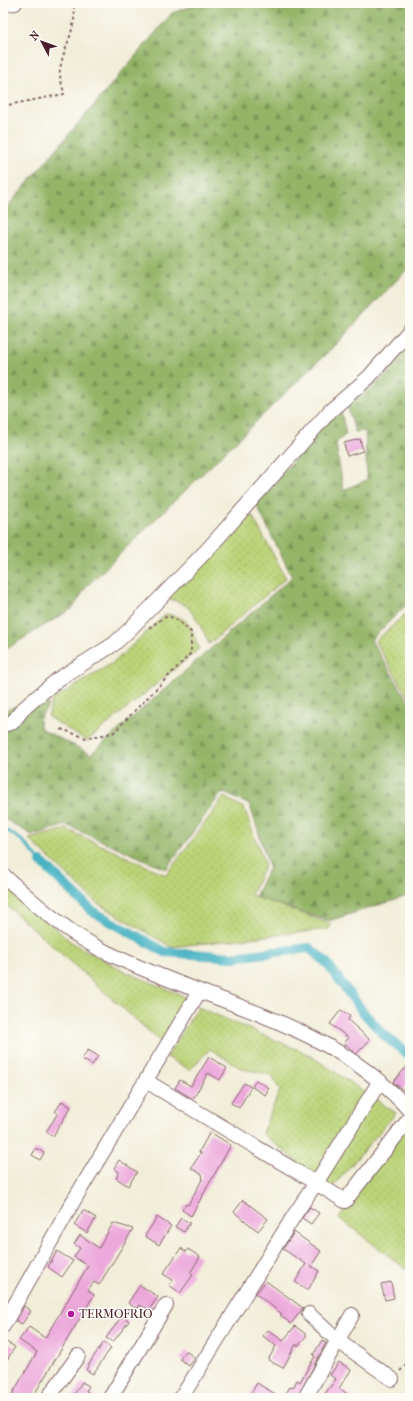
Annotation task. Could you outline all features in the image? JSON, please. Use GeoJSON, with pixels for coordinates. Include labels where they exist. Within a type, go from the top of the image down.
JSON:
{"type":"FeatureCollection","features":[{"type":"Feature","properties":{"kind":"street"},"geometry":{"type":"LineString","coordinates":[[3,4],[15,3]]}},
{"type":"Feature","properties":{"kind":"street"},"geometry":{"type":"LineString","coordinates":[[3,725],[13,722],[23,708],[57,680],[114,644],[128,631],[208,549],[330,411],[369,377],[410,330]]}},
{"type":"Feature","properties":{"kind":"street"},"geometry":{"type":"LineString","coordinates":[[3,875],[81,938],[108,954],[147,972],[294,1028],[356,1063],[393,1092],[410,1111]]}},
{"type":"Feature","properties":{"kind":"street"},"geometry":{"type":"LineString","coordinates":[[3,1326],[74,1200],[199,992]]}},
{"type":"Feature","properties":{"kind":"street"},"geometry":{"type":"LineString","coordinates":[[146,1081],[345,1201],[410,1118]]}},
{"type":"Feature","properties":{"kind":"street"},"geometry":{"type":"LineString","coordinates":[[181,1398],[295,1214],[380,1082]]}},
{"type":"Feature","properties":{"kind":"street"},"geometry":{"type":"LineString","coordinates":[[110,1398],[166,1305]]}},
{"type":"Feature","properties":{"kind":"street"},"geometry":{"type":"LineString","coordinates":[[310,1314],[338,1341],[392,1380]]}},
{"type":"Feature","properties":{"kind":"street"},"geometry":{"type":"LineString","coordinates":[[305,1398],[352,1315]]}},
{"type":"Feature","properties":{"kind":"street"},"geometry":{"type":"LineString","coordinates":[[48,1398],[78,1356]]}},
{"type":"Feature","properties":{"kind":"path"},"geometry":{"type":"LineString","coordinates":[[3,106],[64,94],[60,70],[73,25],[75,11],[73,3]]}},
{"type":"Feature","properties":{"kind":"path"},"geometry":{"type":"LineString","coordinates":[[61,729],[86,738],[113,733],[191,653],[191,632],[170,617],[163,617],[146,630]]}},
{"type":"Feature","properties":{"kind":"green space"},"geometry":{"type":"Polygon","coordinates":[[[200,3],[410,3],[410,266],[338,342],[86,587],[73,608],[3,651],[3,212],[172,13],[200,3]]]}},
{"type":"Feature","properties":{"kind":"green space"},"geometry":{"type":"Polygon","coordinates":[[[410,342],[410,601],[371,640],[410,704],[410,895],[329,921],[255,897],[269,867],[250,805],[222,792],[166,869],[66,825],[32,835],[3,818],[3,736],[5,731],[3,729],[3,711],[40,697],[49,705],[39,719],[41,729],[91,754],[292,577],[256,504],[340,406],[346,434],[336,443],[343,490],[367,480],[365,431],[355,432],[347,405],[382,378],[410,342]]]}},
{"type":"Feature","properties":{"kind":"green space"},"geometry":{"type":"Polygon","coordinates":[[[248,508],[286,578],[209,644],[205,634],[191,611],[180,603],[163,596],[248,508]]]}},
{"type":"Feature","properties":{"kind":"green space"},"geometry":{"type":"Polygon","coordinates":[[[410,610],[410,700],[375,641],[410,610]]]}},
{"type":"Feature","properties":{"kind":"green space"},"geometry":{"type":"Polygon","coordinates":[[[166,614],[181,618],[189,625],[192,629],[199,649],[87,741],[48,717],[52,700],[114,662],[166,614]]]}},
{"type":"Feature","properties":{"kind":"green space"},"geometry":{"type":"Polygon","coordinates":[[[224,797],[244,808],[265,864],[251,895],[331,924],[329,929],[171,947],[97,903],[29,839],[66,829],[166,875],[224,797]]]}},
{"type":"Feature","properties":{"kind":"green space"},"geometry":{"type":"Polygon","coordinates":[[[3,882],[71,942],[124,971],[188,998],[162,1043],[3,902],[3,882]]]}},
{"type":"Feature","properties":{"kind":"green space"},"geometry":{"type":"Polygon","coordinates":[[[198,1007],[308,1054],[396,1113],[330,1190],[262,1133],[280,1090],[271,1075],[242,1069],[210,1049],[190,1070],[167,1057],[198,1007]]]}},
{"type":"Feature","properties":{"kind":"green space"},"geometry":{"type":"Polygon","coordinates":[[[406,1125],[410,1133],[410,1272],[339,1218],[406,1125]]]}},
{"type":"Feature","properties":{"kind":"building"},"geometry":{"type":"Polygon","coordinates":[[[360,439],[363,451],[347,456],[344,443],[360,439]]]}},
{"type":"Feature","properties":{"kind":"building"},"geometry":{"type":"Polygon","coordinates":[[[341,1010],[350,1016],[348,1020],[370,1040],[356,1054],[344,1043],[349,1038],[330,1024],[341,1010]]]}},
{"type":"Feature","properties":{"kind":"building"},"geometry":{"type":"Polygon","coordinates":[[[88,1050],[98,1056],[92,1065],[82,1059],[88,1050]]]}},
{"type":"Feature","properties":{"kind":"building"},"geometry":{"type":"Polygon","coordinates":[[[209,1057],[227,1068],[220,1080],[208,1073],[193,1099],[175,1088],[180,1080],[191,1086],[209,1057]]]}},
{"type":"Feature","properties":{"kind":"building"},"geometry":{"type":"Polygon","coordinates":[[[410,1063],[410,1082],[403,1090],[393,1082],[410,1063]]]}},
{"type":"Feature","properties":{"kind":"building"},"geometry":{"type":"Polygon","coordinates":[[[256,1080],[269,1088],[265,1095],[252,1087],[256,1080]]]}},
{"type":"Feature","properties":{"kind":"building"},"geometry":{"type":"Polygon","coordinates":[[[244,1083],[251,1087],[239,1108],[231,1103],[244,1083]]]}},
{"type":"Feature","properties":{"kind":"building"},"geometry":{"type":"Polygon","coordinates":[[[62,1101],[71,1107],[53,1136],[46,1132],[58,1113],[55,1112],[62,1101]]]}},
{"type":"Feature","properties":{"kind":"building"},"geometry":{"type":"Polygon","coordinates":[[[210,1132],[231,1145],[191,1216],[182,1210],[186,1204],[188,1205],[203,1178],[203,1175],[191,1168],[201,1153],[199,1152],[210,1132]]]}},
{"type":"Feature","properties":{"kind":"building"},"geometry":{"type":"Polygon","coordinates":[[[36,1148],[44,1153],[40,1160],[32,1155],[36,1148]]]}},
{"type":"Feature","properties":{"kind":"building"},"geometry":{"type":"Polygon","coordinates":[[[119,1160],[137,1172],[128,1186],[116,1178],[119,1172],[114,1168],[119,1160]]]}},
{"type":"Feature","properties":{"kind":"building"},"geometry":{"type":"Polygon","coordinates":[[[243,1200],[268,1219],[258,1231],[234,1212],[243,1200]]]}},
{"type":"Feature","properties":{"kind":"building"},"geometry":{"type":"Polygon","coordinates":[[[310,1207],[319,1213],[311,1224],[302,1218],[310,1207]]]}},
{"type":"Feature","properties":{"kind":"building"},"geometry":{"type":"Polygon","coordinates":[[[83,1210],[96,1218],[87,1233],[74,1225],[83,1210]]]}},
{"type":"Feature","properties":{"kind":"building"},"geometry":{"type":"Polygon","coordinates":[[[157,1217],[171,1226],[159,1245],[145,1236],[157,1217]]]}},
{"type":"Feature","properties":{"kind":"building"},"geometry":{"type":"Polygon","coordinates":[[[181,1218],[190,1223],[184,1232],[175,1227],[181,1218]]]}},
{"type":"Feature","properties":{"kind":"building","name":"TERMOFRIO"},"geometry":{"type":"Polygon","coordinates":[[[113,1223],[133,1229],[99,1285],[94,1282],[88,1290],[94,1295],[32,1398],[10,1398],[37,1352],[19,1340],[29,1327],[45,1338],[88,1266],[74,1257],[80,1248],[74,1244],[80,1235],[99,1248],[113,1223]]]}},
{"type":"Feature","properties":{"kind":"building"},"geometry":{"type":"Polygon","coordinates":[[[294,1232],[321,1251],[311,1266],[319,1271],[308,1290],[295,1282],[306,1264],[283,1249],[294,1232]]]}},
{"type":"Feature","properties":{"kind":"building"},"geometry":{"type":"Polygon","coordinates":[[[181,1248],[186,1252],[188,1249],[200,1257],[190,1273],[193,1275],[180,1293],[169,1285],[173,1280],[163,1274],[181,1248]]]}},
{"type":"Feature","properties":{"kind":"building"},"geometry":{"type":"Polygon","coordinates":[[[57,1251],[73,1261],[62,1277],[48,1267],[57,1251]]]}},
{"type":"Feature","properties":{"kind":"building"},"geometry":{"type":"Polygon","coordinates":[[[266,1281],[303,1308],[291,1324],[280,1315],[282,1314],[256,1294],[266,1281]]]}},
{"type":"Feature","properties":{"kind":"building"},"geometry":{"type":"Polygon","coordinates":[[[391,1282],[394,1298],[385,1300],[381,1284],[391,1282]]]}},
{"type":"Feature","properties":{"kind":"building"},"geometry":{"type":"Polygon","coordinates":[[[140,1285],[158,1297],[149,1310],[140,1305],[138,1308],[135,1308],[128,1303],[140,1285]]]}},
{"type":"Feature","properties":{"kind":"building"},"geometry":{"type":"Polygon","coordinates":[[[24,1306],[31,1311],[22,1324],[16,1321],[24,1306]]]}},
{"type":"Feature","properties":{"kind":"building"},"geometry":{"type":"Polygon","coordinates":[[[122,1316],[129,1321],[113,1342],[106,1338],[122,1316]]]}},
{"type":"Feature","properties":{"kind":"building"},"geometry":{"type":"Polygon","coordinates":[[[295,1326],[307,1335],[298,1346],[296,1344],[283,1368],[268,1360],[276,1346],[263,1336],[268,1330],[283,1341],[295,1326]]]}},
{"type":"Feature","properties":{"kind":"building"},"geometry":{"type":"Polygon","coordinates":[[[3,1340],[15,1347],[3,1366],[3,1340]]]}},
{"type":"Feature","properties":{"kind":"building"},"geometry":{"type":"Polygon","coordinates":[[[322,1340],[326,1343],[297,1398],[283,1398],[290,1387],[293,1388],[297,1380],[300,1382],[315,1356],[313,1355],[322,1340]]]}},
{"type":"Feature","properties":{"kind":"building"},"geometry":{"type":"Polygon","coordinates":[[[104,1342],[111,1348],[93,1374],[86,1370],[104,1342]]]}},
{"type":"Feature","properties":{"kind":"building"},"geometry":{"type":"Polygon","coordinates":[[[186,1351],[195,1358],[189,1366],[180,1359],[186,1351]]]}},
{"type":"Feature","properties":{"kind":"building"},"geometry":{"type":"Polygon","coordinates":[[[339,1362],[351,1370],[339,1388],[353,1398],[322,1398],[336,1379],[330,1375],[339,1362]]]}},
{"type":"Feature","properties":{"kind":"building"},"geometry":{"type":"Polygon","coordinates":[[[82,1382],[89,1386],[86,1391],[97,1398],[72,1398],[82,1382]]]}},
{"type":"Feature","properties":{"kind":"building"},"geometry":{"type":"Polygon","coordinates":[[[257,1383],[282,1398],[255,1398],[250,1395],[257,1383]]]}},
{"type":"Feature","properties":{"kind":"waterway"},"geometry":{"type":"LineString","coordinates":[[3,828],[23,841],[41,862]]}},
{"type":"Feature","properties":{"kind":"waterway"},"geometry":{"type":"LineString","coordinates":[[41,862],[92,911],[165,952],[232,957],[309,948],[326,962],[363,1012],[384,1035],[410,1056]]}},
{"type":"Feature","properties":{"kind":"place","name":"TERMOFRIO"},"geometry":{"type":"Point","coordinates":[71,1314]}}]}
